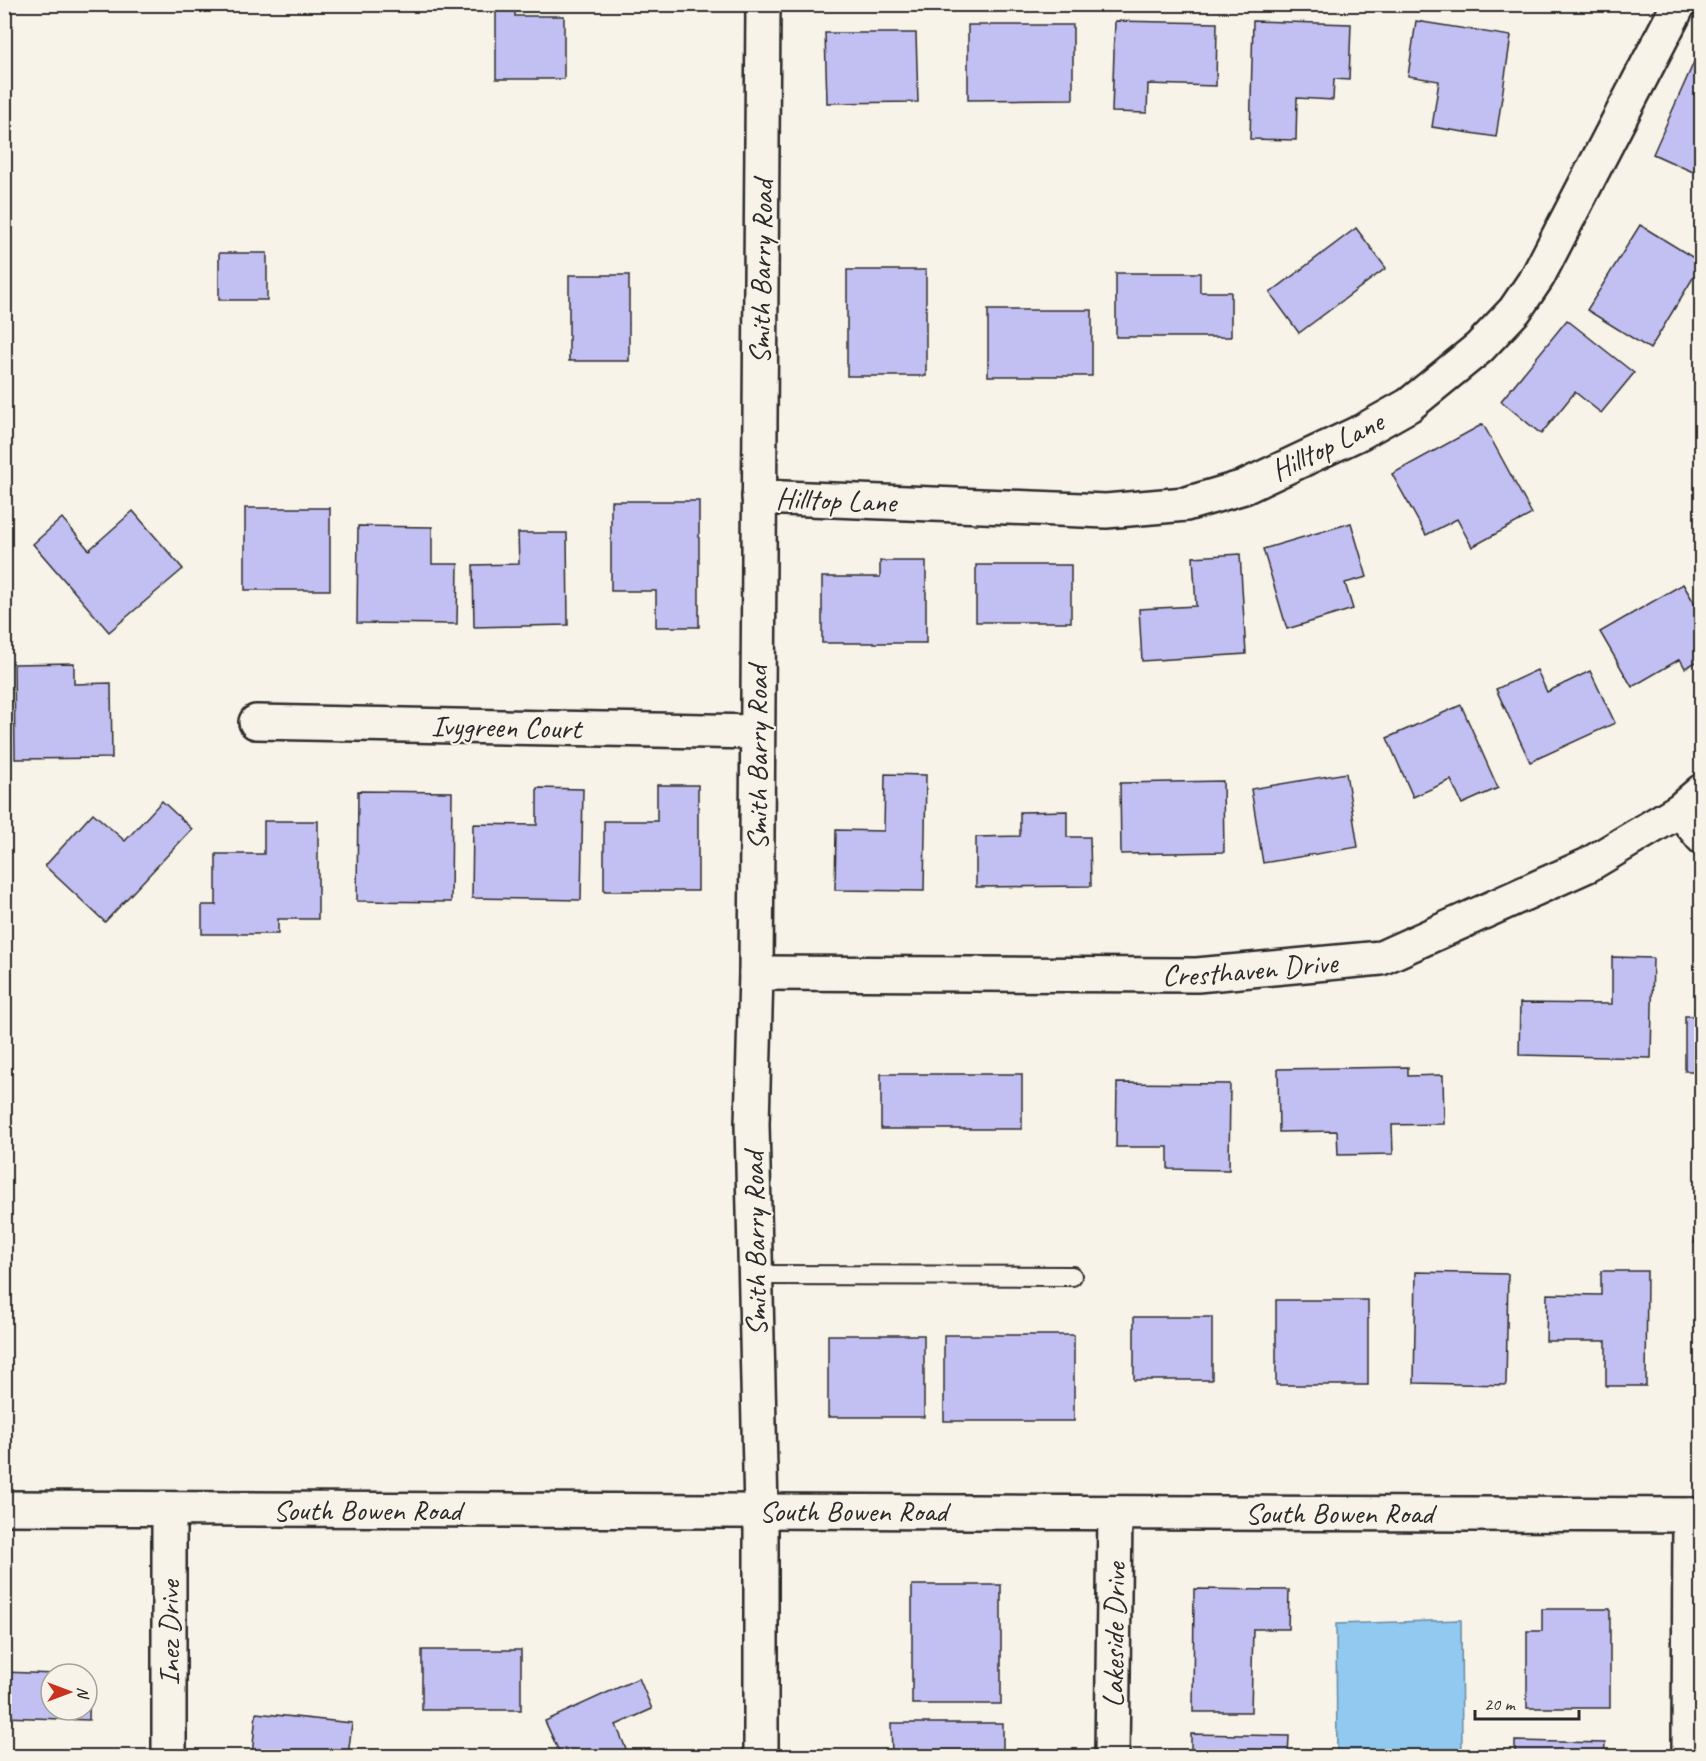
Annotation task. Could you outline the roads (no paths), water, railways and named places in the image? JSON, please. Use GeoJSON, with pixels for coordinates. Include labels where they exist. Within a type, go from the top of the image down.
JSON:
{"type":"FeatureCollection","features":[{"type":"Feature","properties":{"kind":"street","name":"Smith Barry Road"},"geometry":{"type":"LineString","coordinates":[[761,1756],[761,1511],[752,1124],[756,973],[764,4]]}},
{"type":"Feature","properties":{"kind":"street","name":"Hilltop Lane"},"geometry":{"type":"LineString","coordinates":[[759,497],[1106,511],[1186,504],[1244,487],[1361,432],[1409,405],[1479,348],[1515,310],[1538,276],[1671,7]]}},
{"type":"Feature","properties":{"kind":"street","name":"Ivygreen Court"},"geometry":{"type":"LineString","coordinates":[[256,722],[757,732]]}},
{"type":"Feature","properties":{"kind":"street","name":"Cresthaven Drive"},"geometry":{"type":"LineString","coordinates":[[756,973],[1197,975],[1381,958],[1588,865],[1691,801]]}},
{"type":"Feature","properties":{"kind":"street"},"geometry":{"type":"LineString","coordinates":[[1691,801],[1701,837]]}},
{"type":"Feature","properties":{"kind":"street","name":"South Bowen Road"},"geometry":{"type":"LineString","coordinates":[[4,1508],[1696,1515]]}},
{"type":"Feature","properties":{"kind":"street","name":"Inez Drive"},"geometry":{"type":"LineString","coordinates":[[169,1509],[169,1756]]}},
{"type":"Feature","properties":{"kind":"street","name":"Lakeside Drive"},"geometry":{"type":"LineString","coordinates":[[1112,1756],[1115,1512]]}},
{"type":"Feature","properties":{"kind":"street"},"geometry":{"type":"LineString","coordinates":[[1689,1756],[1696,1515]]}},
{"type":"Feature","properties":{"kind":"lane"},"geometry":{"type":"LineString","coordinates":[[756,1275],[1072,1276]]}},
{"type":"Feature","properties":{"kind":"water"},"geometry":{"type":"Polygon","coordinates":[[[1461,1620],[1462,1756],[1337,1756],[1336,1624],[1461,1620]]]}}]}
